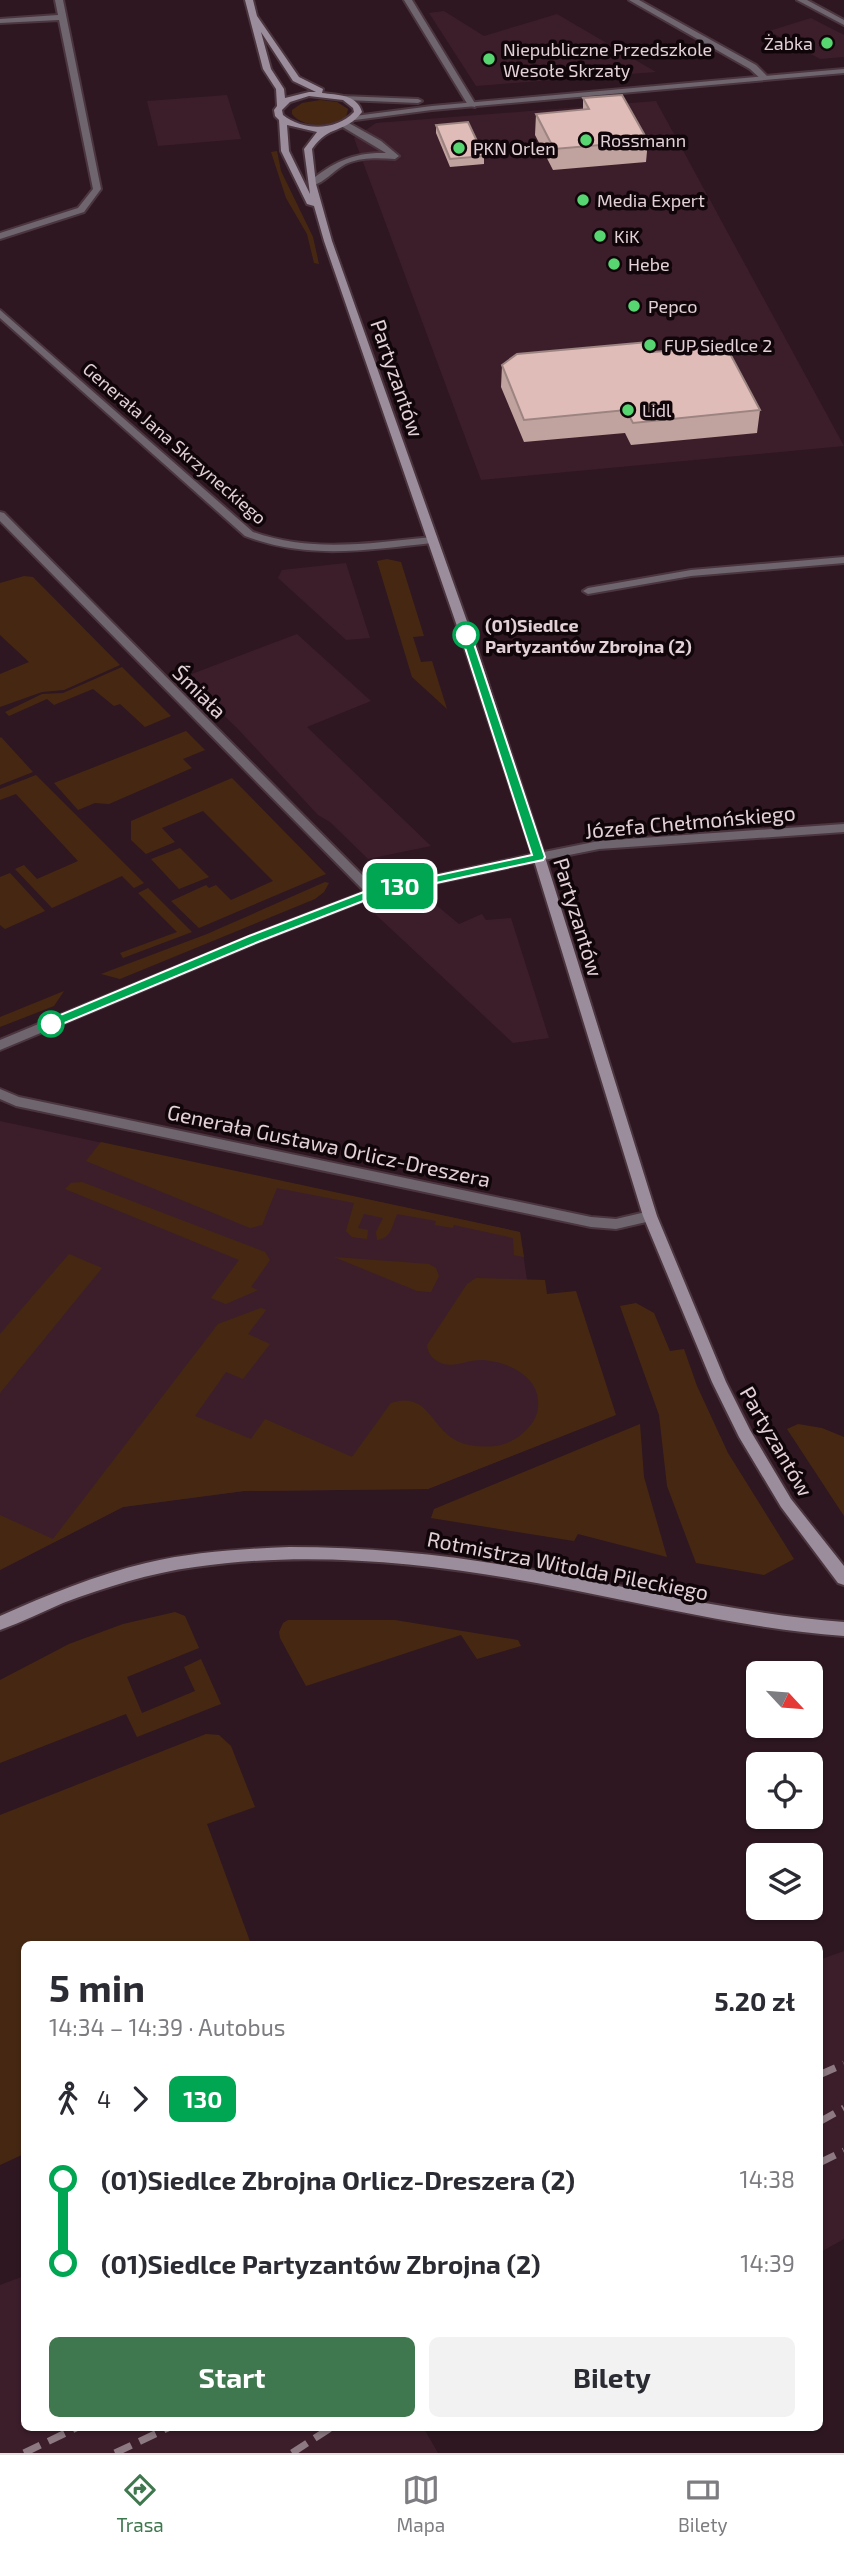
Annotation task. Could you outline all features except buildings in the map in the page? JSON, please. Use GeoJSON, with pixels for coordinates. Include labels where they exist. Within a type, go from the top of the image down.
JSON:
{"type":"FeatureCollection","features":[{"type":"Feature","properties":{"kind":"main road"},"geometry":{"type":"LineString","coordinates":[[249,0],[256,18],[267,69],[280,89],[281,105],[309,94],[333,94]]}},
{"type":"Feature","properties":{"kind":"main road"},"geometry":{"type":"LineString","coordinates":[[256,18],[296,79],[309,88],[345,98],[358,107],[355,118],[327,128],[302,128],[283,121]]}},
{"type":"Feature","properties":{"kind":"main road","name":"Partyzantów"},"geometry":{"type":"LineString","coordinates":[[281,105],[278,113],[283,121],[285,151],[328,241]]}},
{"type":"Feature","properties":{"kind":"main road","name":"Partyzantów"},"geometry":{"type":"LineString","coordinates":[[327,128],[316,137],[308,149],[312,184],[328,241],[539,857],[650,1216],[719,1382],[744,1433],[786,1503],[844,1578]]}},
{"type":"Feature","properties":{"kind":"main road","name":"Rotmistrza Witolda Pileckiego"},"geometry":{"type":"LineString","coordinates":[[0,1623],[39,1605],[148,1569],[219,1556],[325,1555],[413,1557],[528,1575],[677,1607],[798,1627],[844,1629]]}},
{"type":"Feature","properties":{"kind":"street"},"geometry":{"type":"LineString","coordinates":[[0,236],[81,210],[97,189],[59,0]]}},
{"type":"Feature","properties":{"kind":"street"},"geometry":{"type":"LineString","coordinates":[[408,0],[472,104]]}},
{"type":"Feature","properties":{"kind":"street"},"geometry":{"type":"LineString","coordinates":[[633,0],[753,67],[765,78]]}},
{"type":"Feature","properties":{"kind":"street"},"geometry":{"type":"LineString","coordinates":[[801,0],[844,23]]}},
{"type":"Feature","properties":{"kind":"street"},"geometry":{"type":"LineString","coordinates":[[0,21],[63,17]]}},
{"type":"Feature","properties":{"kind":"street"},"geometry":{"type":"LineString","coordinates":[[355,118],[472,104],[844,71]]}},
{"type":"Feature","properties":{"kind":"street"},"geometry":{"type":"LineString","coordinates":[[345,98],[472,104]]}},
{"type":"Feature","properties":{"kind":"street"},"geometry":{"type":"LineString","coordinates":[[312,184],[342,160],[363,156],[395,156],[372,139],[344,124]]}},
{"type":"Feature","properties":{"kind":"street","name":"Generała Jana Skrzyneckiego"},"geometry":{"type":"LineString","coordinates":[[0,313],[249,534],[272,545],[299,549],[432,540]]}},
{"type":"Feature","properties":{"kind":"street","name":"Śmiała"},"geometry":{"type":"LineString","coordinates":[[0,515],[373,893]]}},
{"type":"Feature","properties":{"kind":"street"},"geometry":{"type":"LineString","coordinates":[[589,591],[691,573],[844,560]]}},
{"type":"Feature","properties":{"kind":"street","name":"Józefa Chełmońskiego"},"geometry":{"type":"LineString","coordinates":[[0,1045],[254,939],[373,893],[599,845],[844,828]]}},
{"type":"Feature","properties":{"kind":"street","name":"Generała Gustawa Orlicz-Dreszera"},"geometry":{"type":"LineString","coordinates":[[0,1094],[16,1101],[591,1222],[616,1224],[650,1216]]}},
{"type":"Feature","properties":{"kind":"shaded area"},"geometry":{"type":"Polygon","coordinates":[[[444,11],[484,36],[557,14],[656,72],[476,86],[429,13],[444,11]]]}},
{"type":"Feature","properties":{"kind":"shaded area"},"geometry":{"type":"Polygon","coordinates":[[[811,18],[844,35],[844,57],[820,59],[769,31],[811,18]]]}},
{"type":"Feature","properties":{"kind":"shaded area"},"geometry":{"type":"Polygon","coordinates":[[[227,95],[241,139],[158,146],[147,101],[227,95]]]}},
{"type":"Feature","properties":{"kind":"shaded area"},"geometry":{"type":"Polygon","coordinates":[[[320,100],[337,102],[348,109],[346,117],[333,123],[318,125],[303,122],[292,114],[292,110],[302,103],[320,100]]]}},
{"type":"Feature","properties":{"kind":"shaded area"},"geometry":{"type":"Polygon","coordinates":[[[656,101],[844,446],[481,480],[354,138],[376,123],[656,101]]]}},
{"type":"Feature","properties":{"kind":"shaded area"},"geometry":{"type":"Polygon","coordinates":[[[277,151],[281,171],[313,237],[319,264],[314,263],[307,234],[286,198],[271,152],[277,151]]]}},
{"type":"Feature","properties":{"kind":"shaded area"},"geometry":{"type":"Polygon","coordinates":[[[387,559],[401,562],[424,636],[413,637],[421,662],[432,661],[447,709],[412,677],[377,561],[387,559]]]}},
{"type":"Feature","properties":{"kind":"shaded area"},"geometry":{"type":"Polygon","coordinates":[[[346,563],[370,638],[346,640],[278,578],[282,570],[346,563]]]}},
{"type":"Feature","properties":{"kind":"shaded area"},"geometry":{"type":"Polygon","coordinates":[[[24,576],[33,577],[120,665],[64,690],[42,692],[0,707],[0,674],[29,662],[0,635],[0,583],[24,576]]]}},
{"type":"Feature","properties":{"kind":"shaded area"},"geometry":{"type":"Polygon","coordinates":[[[297,634],[371,701],[307,727],[431,846],[368,859],[330,822],[318,815],[237,728],[184,677],[297,634]]]}},
{"type":"Feature","properties":{"kind":"shaded area"},"geometry":{"type":"Polygon","coordinates":[[[122,667],[171,716],[145,727],[120,704],[114,706],[93,689],[54,705],[47,699],[9,716],[5,712],[42,694],[63,693],[122,667]]]}},
{"type":"Feature","properties":{"kind":"shaded area"},"geometry":{"type":"Polygon","coordinates":[[[186,731],[205,750],[183,759],[192,768],[109,804],[95,803],[78,810],[54,783],[186,731]]]}},
{"type":"Feature","properties":{"kind":"shaded area"},"geometry":{"type":"Polygon","coordinates":[[[0,738],[33,772],[0,785],[0,738]]]}},
{"type":"Feature","properties":{"kind":"shaded area"},"geometry":{"type":"Polygon","coordinates":[[[36,775],[144,883],[134,888],[122,876],[52,908],[15,869],[24,865],[37,879],[78,861],[16,794],[0,800],[0,789],[36,775]]]}},
{"type":"Feature","properties":{"kind":"shaded area"},"geometry":{"type":"Polygon","coordinates":[[[232,778],[326,874],[199,928],[171,901],[206,885],[209,888],[216,885],[231,900],[273,881],[203,811],[162,828],[175,842],[146,854],[131,840],[131,821],[232,778]]]}},
{"type":"Feature","properties":{"kind":"shaded area"},"geometry":{"type":"Polygon","coordinates":[[[180,848],[209,877],[179,889],[151,859],[180,848]]]}},
{"type":"Feature","properties":{"kind":"shaded area"},"geometry":{"type":"Polygon","coordinates":[[[10,873],[45,911],[5,929],[0,925],[0,877],[10,873]]]}},
{"type":"Feature","properties":{"kind":"shaded area"},"geometry":{"type":"Polygon","coordinates":[[[325,882],[329,883],[324,892],[315,899],[120,979],[101,974],[207,934],[325,882]]]}},
{"type":"Feature","properties":{"kind":"shaded area"},"geometry":{"type":"Polygon","coordinates":[[[148,888],[192,932],[123,958],[120,953],[177,932],[138,893],[148,888]]]}},
{"type":"Feature","properties":{"kind":"shaded area"},"geometry":{"type":"Polygon","coordinates":[[[429,899],[459,924],[482,914],[486,920],[511,918],[549,1038],[513,1043],[374,913],[429,899]]]}},
{"type":"Feature","properties":{"kind":"shaded area"},"geometry":{"type":"Polygon","coordinates":[[[64,991],[54,1006],[0,1027],[0,1017],[64,991]]]}},
{"type":"Feature","properties":{"kind":"shaded area"},"geometry":{"type":"Polygon","coordinates":[[[0,1121],[520,1232],[529,1294],[607,1418],[428,1489],[244,1491],[123,1507],[0,1570],[0,1121]]]}},
{"type":"Feature","properties":{"kind":"shaded area"},"geometry":{"type":"Polygon","coordinates":[[[101,1142],[520,1232],[524,1257],[514,1255],[513,1238],[454,1225],[453,1228],[435,1225],[436,1221],[397,1214],[386,1237],[377,1240],[376,1232],[383,1218],[364,1214],[358,1228],[368,1230],[367,1239],[352,1237],[346,1231],[354,1203],[277,1188],[262,1225],[250,1228],[86,1161],[101,1142]]]}},
{"type":"Feature","properties":{"kind":"shaded area"},"geometry":{"type":"Polygon","coordinates":[[[82,1182],[265,1252],[270,1260],[251,1287],[258,1290],[226,1304],[211,1298],[239,1260],[65,1189],[71,1183],[82,1182]]]}},
{"type":"Feature","properties":{"kind":"shaded area"},"geometry":{"type":"Polygon","coordinates":[[[69,1254],[102,1268],[0,1393],[0,1334],[69,1254]]]}},
{"type":"Feature","properties":{"kind":"shaded area"},"geometry":{"type":"Polygon","coordinates":[[[334,1257],[429,1264],[436,1268],[439,1276],[431,1292],[417,1291],[334,1257]]]}},
{"type":"Feature","properties":{"kind":"shaded area"},"geometry":{"type":"Polygon","coordinates":[[[476,1278],[545,1280],[547,1294],[576,1291],[616,1415],[428,1489],[244,1491],[123,1507],[0,1570],[0,1515],[53,1539],[218,1324],[261,1308],[266,1310],[248,1334],[270,1344],[243,1379],[226,1372],[195,1416],[251,1439],[265,1419],[352,1457],[391,1403],[405,1400],[424,1408],[446,1434],[456,1441],[486,1447],[515,1439],[531,1424],[537,1412],[537,1394],[529,1379],[515,1369],[489,1361],[444,1364],[432,1357],[427,1345],[467,1284],[476,1278]]]}},
{"type":"Feature","properties":{"kind":"shaded area"},"geometry":{"type":"Polygon","coordinates":[[[636,1303],[654,1313],[670,1351],[684,1349],[697,1386],[728,1453],[794,1559],[764,1575],[696,1563],[667,1486],[659,1415],[620,1306],[636,1303]]]}},
{"type":"Feature","properties":{"kind":"shaded area"},"geometry":{"type":"Polygon","coordinates":[[[640,1424],[644,1477],[667,1557],[578,1534],[574,1541],[431,1518],[434,1509],[640,1424]]]}},
{"type":"Feature","properties":{"kind":"shaded area"},"geometry":{"type":"Polygon","coordinates":[[[798,1424],[822,1428],[844,1437],[844,1516],[787,1429],[798,1424]]]}},
{"type":"Feature","properties":{"kind":"shaded area"},"geometry":{"type":"Polygon","coordinates":[[[175,1612],[185,1616],[199,1648],[127,1677],[142,1713],[195,1691],[184,1667],[201,1659],[221,1704],[137,1737],[126,1714],[0,1763],[0,1680],[69,1644],[123,1624],[175,1612]]]}},
{"type":"Feature","properties":{"kind":"shaded area"},"geometry":{"type":"Polygon","coordinates":[[[288,1620],[395,1620],[518,1640],[521,1646],[477,1659],[461,1635],[306,1686],[280,1638],[279,1632],[283,1623],[288,1620]]]}},
{"type":"Feature","properties":{"kind":"shaded area"},"geometry":{"type":"Polygon","coordinates":[[[206,1734],[219,1735],[231,1746],[255,1807],[207,1824],[250,1941],[21,1941],[21,2155],[0,2165],[0,1815],[206,1734]]]}},
{"type":"Feature","properties":{"kind":"shaded area"},"geometry":{"type":"Polygon","coordinates":[[[844,1951],[844,2239],[823,2251],[823,1959],[844,1951]]]}},
{"type":"Feature","properties":{"kind":"shaded area"},"geometry":{"type":"Polygon","coordinates":[[[21,2277],[21,2431],[425,2431],[438,2453],[0,2453],[0,2285],[21,2277]]]}},
{"type":"Feature","properties":{"kind":"railway"},"geometry":{"type":"LineString","coordinates":[[823,2073],[844,2064]]}},
{"type":"Feature","properties":{"kind":"railway"},"geometry":{"type":"LineString","coordinates":[[823,2120],[844,2108]]}},
{"type":"Feature","properties":{"kind":"railway"},"geometry":{"type":"LineString","coordinates":[[823,2161],[844,2151]]}},
{"type":"Feature","properties":{"kind":"railway"},"geometry":{"type":"LineString","coordinates":[[24,2453],[70,2431]]}},
{"type":"Feature","properties":{"kind":"railway"},"geometry":{"type":"LineString","coordinates":[[115,2453],[162,2431]]}},
{"type":"Feature","properties":{"kind":"railway"},"geometry":{"type":"LineString","coordinates":[[292,2453],[326,2431]]}},
{"type":"Feature","properties":{"kind":"bus line","name":"130"},"geometry":{"type":"LineString","coordinates":[[51,1024],[254,939],[373,893],[539,857],[466,635]]}},
{"type":"Feature","properties":{"kind":"place","name":"Żabka"},"geometry":{"type":"Point","coordinates":[827,43]}},
{"type":"Feature","properties":{"kind":"place","name":"Niepubliczne Przedszkole Wesołe Skrzaty"},"geometry":{"type":"Point","coordinates":[489,59]}},
{"type":"Feature","properties":{"kind":"place","name":"Rossmann"},"geometry":{"type":"Point","coordinates":[586,140]}},
{"type":"Feature","properties":{"kind":"place","name":"PKN Orlen"},"geometry":{"type":"Point","coordinates":[459,148]}},
{"type":"Feature","properties":{"kind":"place","name":"Media Expert"},"geometry":{"type":"Point","coordinates":[583,200]}},
{"type":"Feature","properties":{"kind":"place","name":"KiK"},"geometry":{"type":"Point","coordinates":[600,236]}},
{"type":"Feature","properties":{"kind":"place","name":"Hebe"},"geometry":{"type":"Point","coordinates":[614,264]}},
{"type":"Feature","properties":{"kind":"place","name":"Pepco"},"geometry":{"type":"Point","coordinates":[634,306]}},
{"type":"Feature","properties":{"kind":"place","name":"FUP Siedlce 2"},"geometry":{"type":"Point","coordinates":[650,345]}},
{"type":"Feature","properties":{"kind":"place","name":"Lidl"},"geometry":{"type":"Point","coordinates":[628,410]}},
{"type":"Feature","properties":{"kind":"place","name":"(01)Siedlce Partyzantów Zbrojna (2)"},"geometry":{"type":"Point","coordinates":[466,635]}}]}
